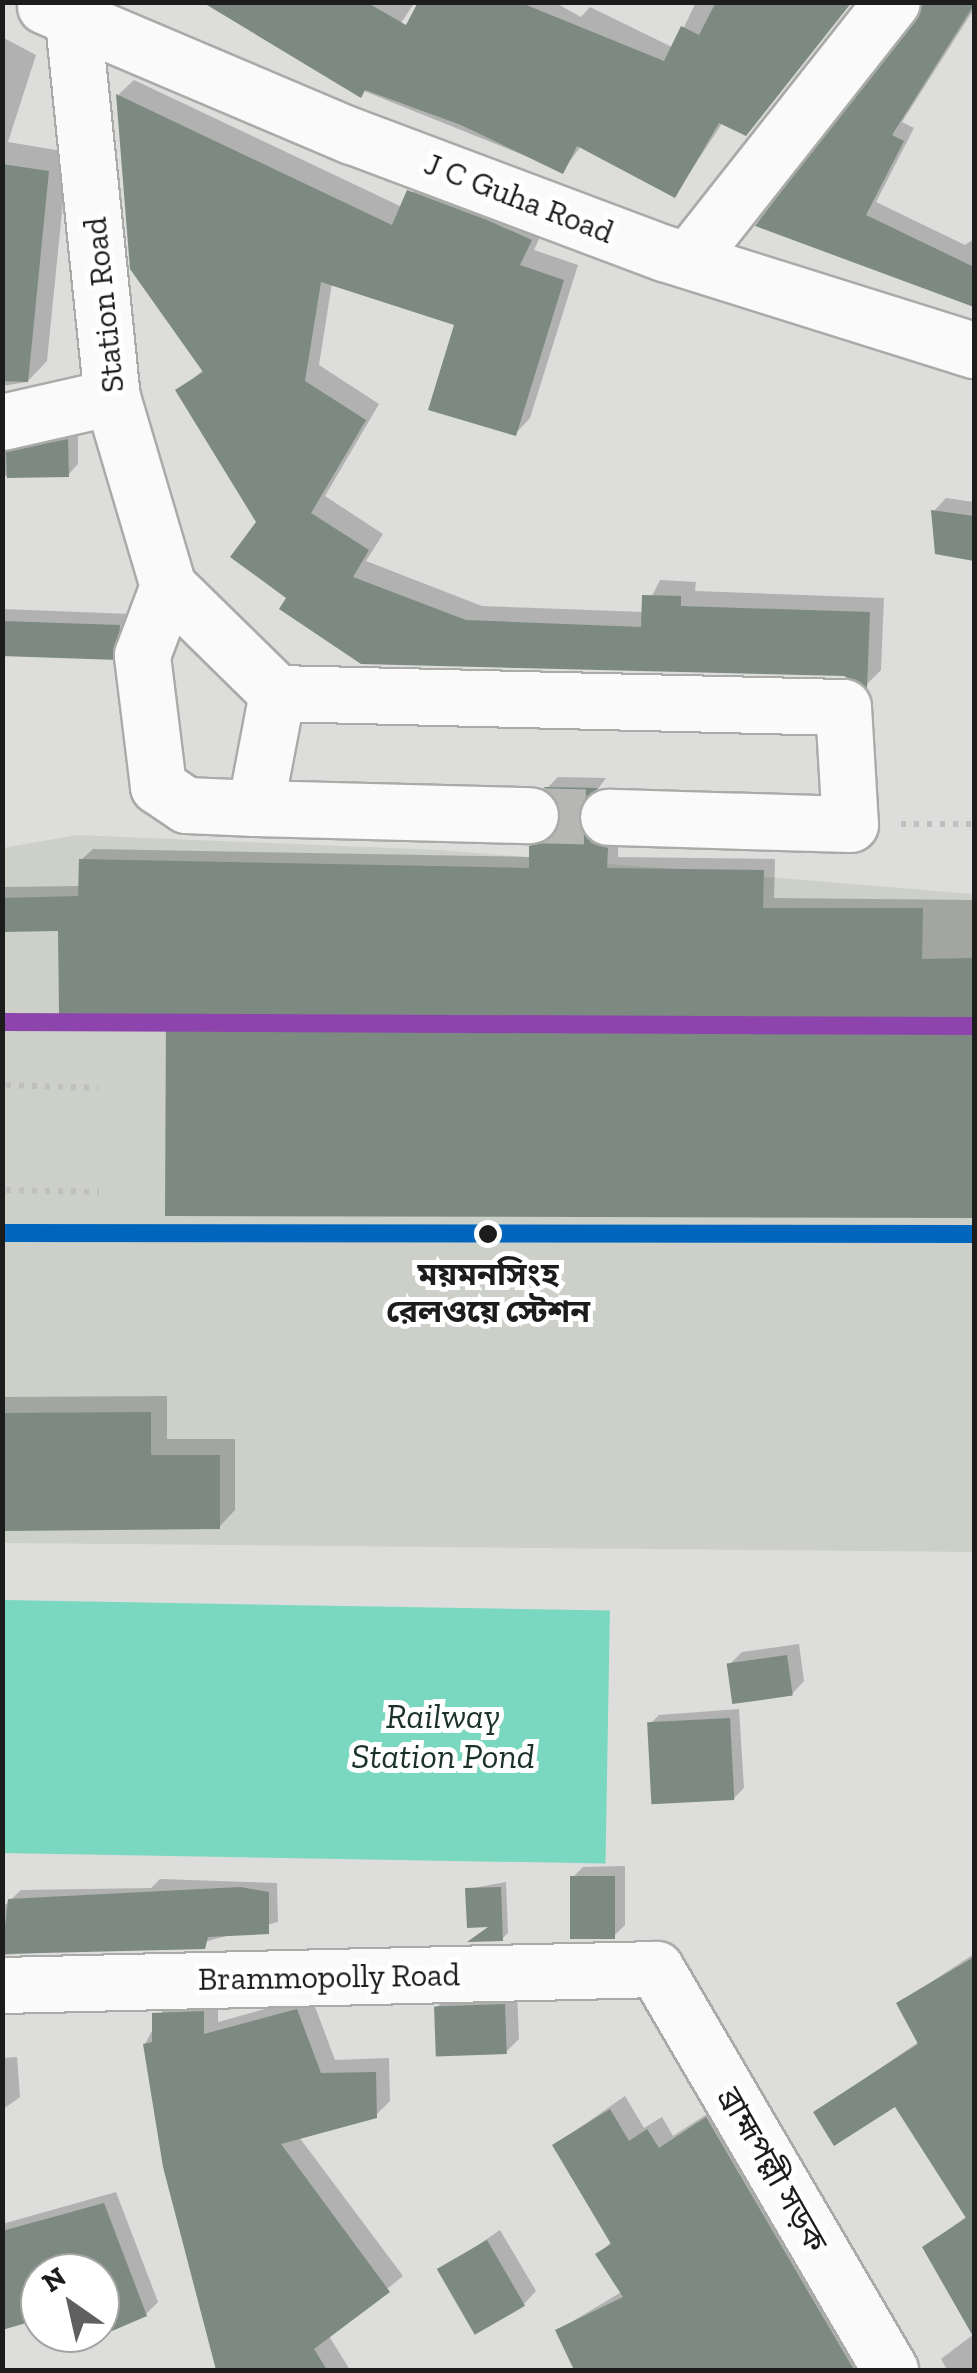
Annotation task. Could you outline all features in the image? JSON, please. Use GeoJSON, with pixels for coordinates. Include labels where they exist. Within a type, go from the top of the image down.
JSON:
{"type":"FeatureCollection","features":[{"type":"Feature","properties":{"kind":"street"},"geometry":{"type":"LineString","coordinates":[[688,260],[892,2]]}},
{"type":"Feature","properties":{"kind":"street","name":"J C Guha Road"},"geometry":{"type":"LineString","coordinates":[[60,8],[352,136],[688,260],[974,350]]}},
{"type":"Feature","properties":{"kind":"street","name":"Station Road"},"geometry":{"type":"LineString","coordinates":[[60,8],[112,397],[168,586],[277,693]]}},
{"type":"Feature","properties":{"kind":"street"},"geometry":{"type":"LineString","coordinates":[[2,422],[112,397]]}},
{"type":"Feature","properties":{"kind":"street"},"geometry":{"type":"LineString","coordinates":[[168,586],[142,655],[158,786],[186,804],[530,815]]}},
{"type":"Feature","properties":{"kind":"street"},"geometry":{"type":"LineString","coordinates":[[255,808],[277,693],[843,707],[850,824],[608,817]]}},
{"type":"Feature","properties":{"kind":"street","name":"Brammopolly Road"},"geometry":{"type":"LineString","coordinates":[[2,1984],[656,1969]]}},
{"type":"Feature","properties":{"kind":"street","name":"ব্রাহ্মপল্লী সড়ক"},"geometry":{"type":"LineString","coordinates":[[656,1969],[890,2370]]}},
{"type":"Feature","properties":{"kind":"path"},"geometry":{"type":"LineString","coordinates":[[850,824],[974,824]]}},
{"type":"Feature","properties":{"kind":"path"},"geometry":{"type":"LineString","coordinates":[[2,990],[6,1085],[4,1190],[98,1192]]}},
{"type":"Feature","properties":{"kind":"path"},"geometry":{"type":"LineString","coordinates":[[6,1085],[98,1088]]}},
{"type":"Feature","properties":{"kind":"shaded area"},"geometry":{"type":"Polygon","coordinates":[[[77,835],[441,850],[974,894],[974,1552],[3,1543],[3,848],[77,835]]]}},
{"type":"Feature","properties":{"kind":"water","name":"Railway Station Pond"},"geometry":{"type":"Polygon","coordinates":[[[3,1600],[610,1611],[605,1864],[2,1853],[3,1600]]]}},
{"type":"Feature","properties":{"kind":"building"},"geometry":{"type":"Polygon","coordinates":[[[202,2],[366,2],[406,25],[418,2],[519,2],[664,61],[681,26],[699,35],[716,2],[852,2],[746,136],[719,123],[675,198],[577,146],[563,174],[461,125],[365,90],[361,98],[202,2]]]}},
{"type":"Feature","properties":{"kind":"building"},"geometry":{"type":"Polygon","coordinates":[[[923,2],[974,5],[892,135],[904,141],[866,215],[974,267],[974,307],[755,226],[923,2]]]}},
{"type":"Feature","properties":{"kind":"building"},"geometry":{"type":"Polygon","coordinates":[[[116,94],[392,225],[407,190],[487,220],[532,240],[520,265],[564,280],[516,436],[428,410],[454,325],[321,282],[305,381],[366,420],[311,513],[369,550],[353,577],[466,620],[641,627],[642,595],[681,596],[681,606],[870,612],[867,688],[844,676],[361,664],[279,609],[286,598],[230,557],[256,522],[175,390],[203,372],[130,269],[116,94]]]}},
{"type":"Feature","properties":{"kind":"building"},"geometry":{"type":"Polygon","coordinates":[[[2,164],[49,171],[28,382],[2,381],[2,164]]]}},
{"type":"Feature","properties":{"kind":"building"},"geometry":{"type":"Polygon","coordinates":[[[68,439],[69,477],[7,478],[6,452],[68,439]]]}},
{"type":"Feature","properties":{"kind":"building"},"geometry":{"type":"Polygon","coordinates":[[[931,510],[974,516],[974,561],[935,554],[931,510]]]}},
{"type":"Feature","properties":{"kind":"building"},"geometry":{"type":"Polygon","coordinates":[[[2,621],[120,625],[119,660],[2,656],[2,621]]]}},
{"type":"Feature","properties":{"kind":"building"},"geometry":{"type":"Polygon","coordinates":[[[544,787],[598,788],[577,817],[591,843],[608,848],[607,868],[764,870],[763,908],[923,908],[922,959],[974,958],[974,1218],[165,1216],[166,1014],[59,1014],[58,931],[2,932],[2,898],[78,896],[79,859],[529,868],[529,846],[546,842],[561,817],[544,787]]]}},
{"type":"Feature","properties":{"kind":"building"},"geometry":{"type":"Polygon","coordinates":[[[151,1412],[151,1455],[220,1455],[220,1529],[2,1531],[2,1413],[151,1412]]]}},
{"type":"Feature","properties":{"kind":"building"},"geometry":{"type":"Polygon","coordinates":[[[787,1655],[793,1696],[732,1704],[727,1663],[787,1655]]]}},
{"type":"Feature","properties":{"kind":"building"},"geometry":{"type":"Polygon","coordinates":[[[730,1718],[734,1800],[651,1804],[647,1722],[730,1718]]]}},
{"type":"Feature","properties":{"kind":"building"},"geometry":{"type":"Polygon","coordinates":[[[570,1876],[615,1876],[615,1939],[570,1939],[570,1876]]]}},
{"type":"Feature","properties":{"kind":"building"},"geometry":{"type":"Polygon","coordinates":[[[240,1887],[269,1892],[269,1934],[208,1937],[205,1949],[2,1954],[8,1899],[240,1887]]]}},
{"type":"Feature","properties":{"kind":"building"},"geometry":{"type":"Polygon","coordinates":[[[501,1887],[503,1941],[467,1942],[488,1927],[467,1928],[465,1888],[501,1887]]]}},
{"type":"Feature","properties":{"kind":"building"},"geometry":{"type":"Polygon","coordinates":[[[974,1957],[974,2338],[922,2247],[966,2218],[895,2107],[834,2146],[813,2112],[918,2044],[896,2003],[974,1957]]]}},
{"type":"Feature","properties":{"kind":"building"},"geometry":{"type":"Polygon","coordinates":[[[505,2004],[507,2054],[436,2056],[434,2006],[505,2004]]]}},
{"type":"Feature","properties":{"kind":"building"},"geometry":{"type":"Polygon","coordinates":[[[297,2009],[321,2073],[376,2072],[377,2118],[281,2144],[390,2292],[314,2349],[327,2370],[216,2370],[163,2167],[143,2044],[152,2042],[152,2013],[204,2011],[204,2034],[297,2009]]]}},
{"type":"Feature","properties":{"kind":"building"},"geometry":{"type":"Polygon","coordinates":[[[610,2109],[629,2141],[647,2129],[659,2148],[706,2117],[854,2370],[574,2370],[555,2330],[623,2297],[595,2254],[611,2244],[552,2145],[610,2109]]]}},
{"type":"Feature","properties":{"kind":"building"},"geometry":{"type":"Polygon","coordinates":[[[104,2203],[147,2316],[120,2328],[120,2253],[20,2253],[20,2325],[2,2330],[2,2231],[104,2203]]]}},
{"type":"Feature","properties":{"kind":"building"},"geometry":{"type":"Polygon","coordinates":[[[487,2240],[525,2306],[475,2335],[437,2269],[487,2240]]]}},
{"type":"Feature","properties":{"kind":"tunnel"},"geometry":{"type":"LineString","coordinates":[[530,815],[608,817]]}},
{"type":"Feature","properties":{"kind":"transit line"},"geometry":{"type":"LineString","coordinates":[[2,1022],[974,1026]]}},
{"type":"Feature","properties":{"kind":"transit line"},"geometry":{"type":"LineString","coordinates":[[2,1233],[974,1234]]}},
{"type":"Feature","properties":{"kind":"place","name":"ময়মনসিংহ রেলওয়ে স্টেশন"},"geometry":{"type":"Point","coordinates":[488,1234]}}]}
